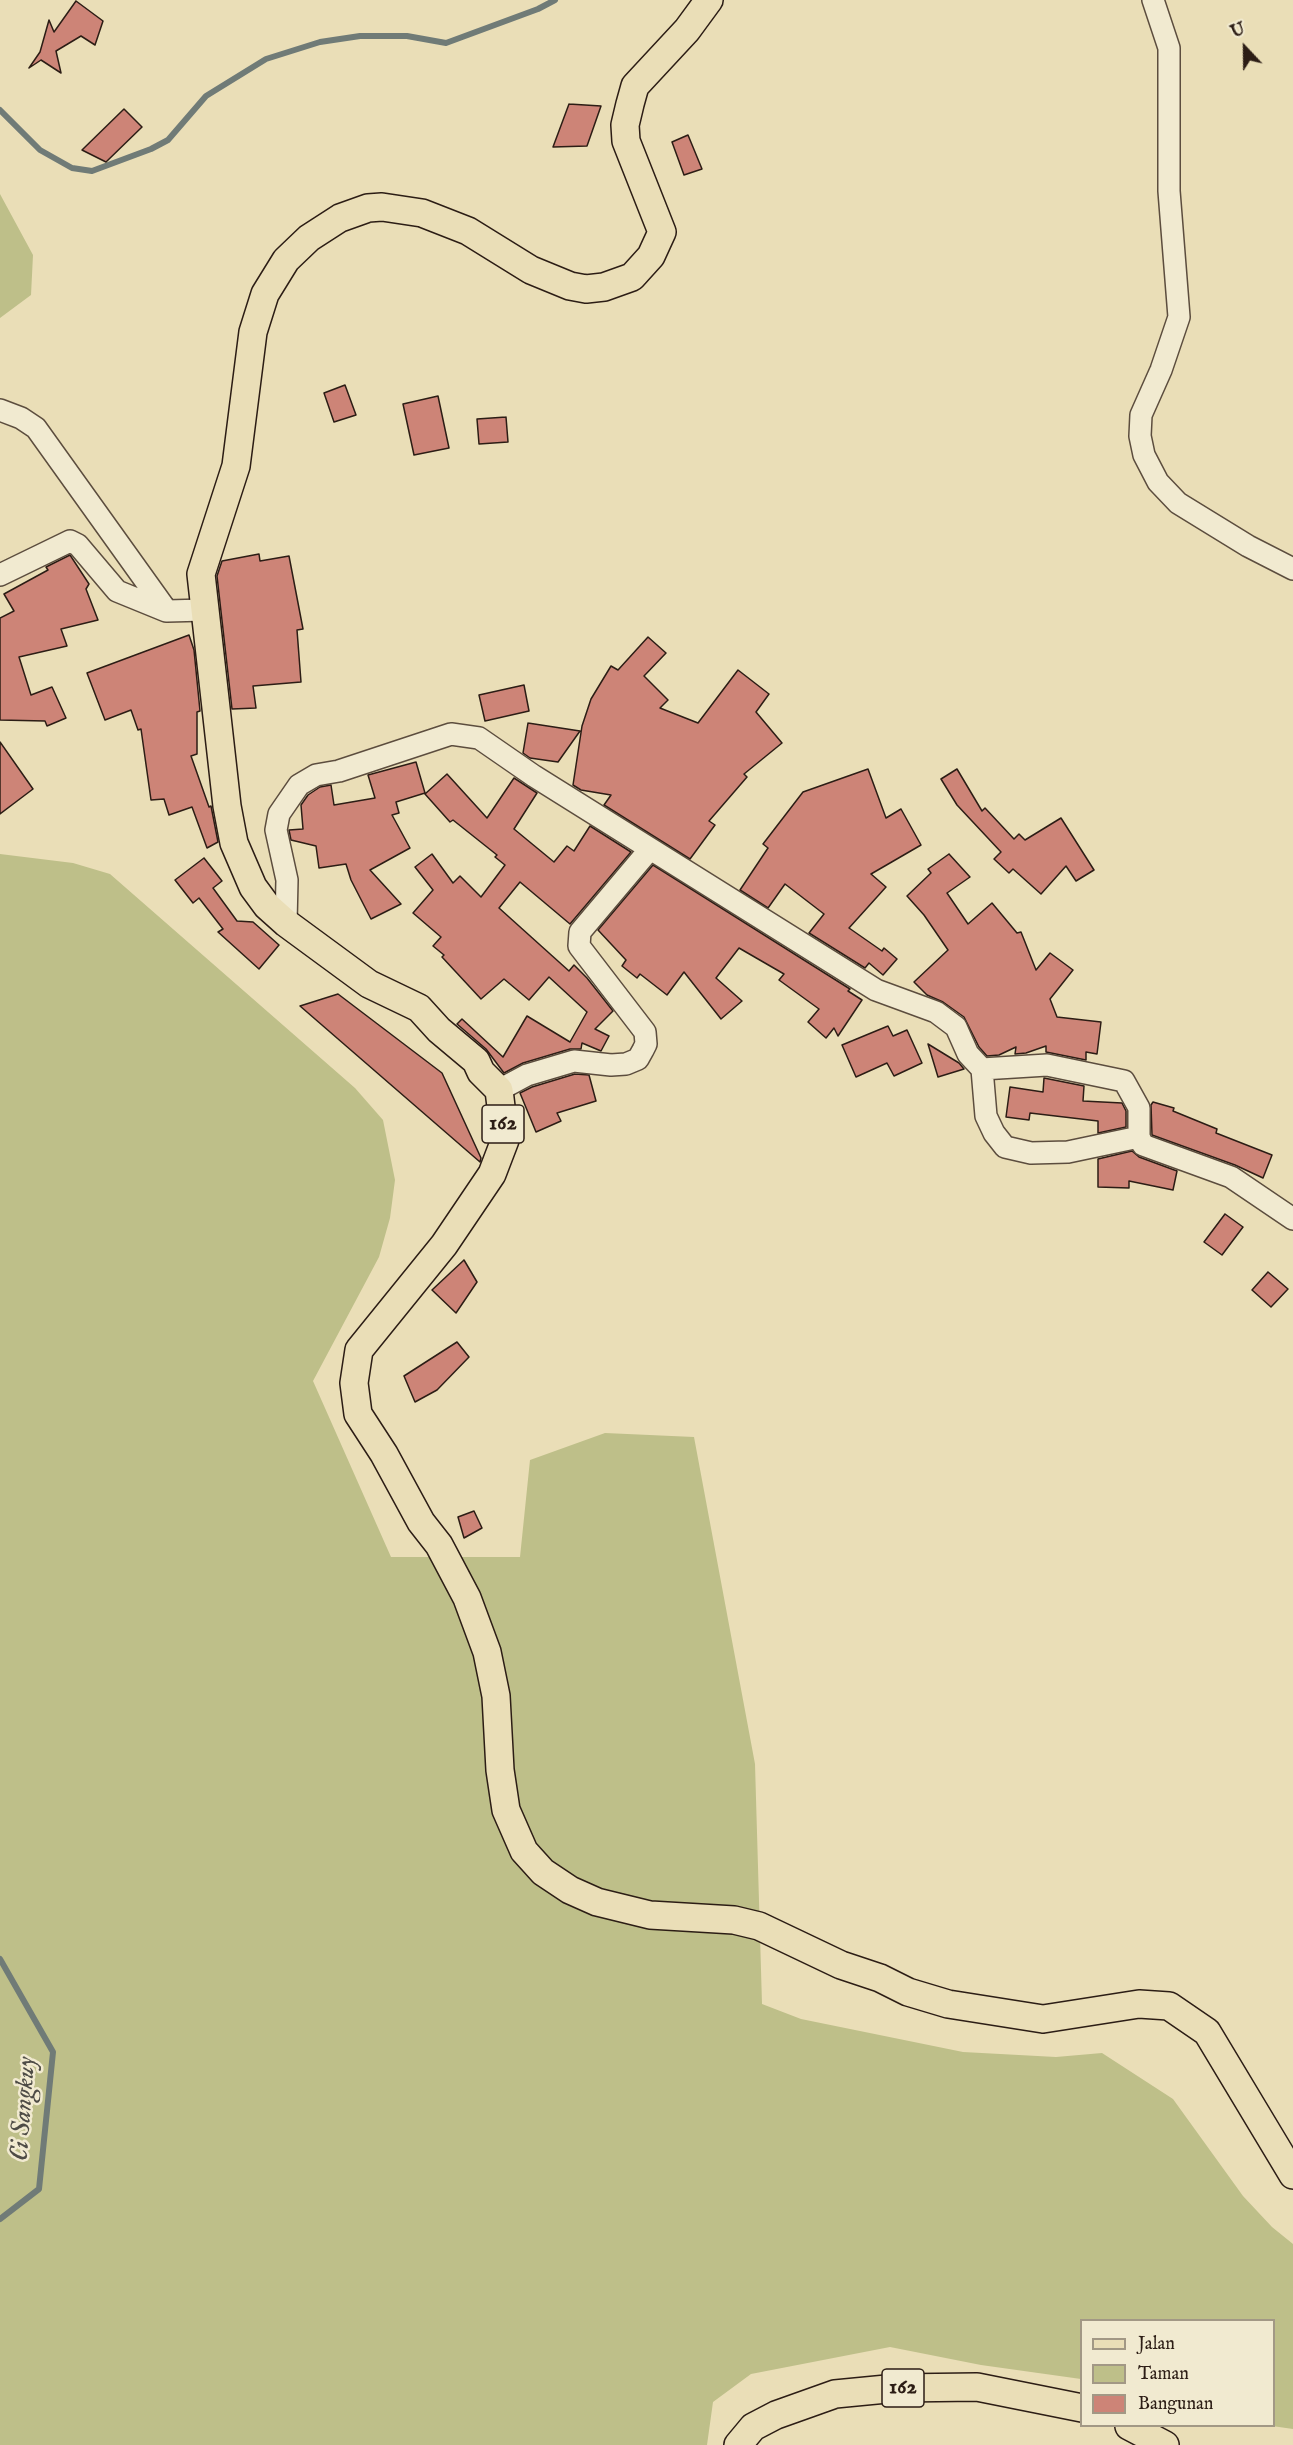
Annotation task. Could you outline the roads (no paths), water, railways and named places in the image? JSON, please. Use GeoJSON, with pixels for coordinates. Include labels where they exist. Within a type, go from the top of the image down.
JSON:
{"type":"FeatureCollection","features":[{"type":"Feature","properties":{"kind":"main road","name":"162"},"geometry":{"type":"LineString","coordinates":[[709,0],[687,30],[635,86],[625,125],[626,141],[662,232],[651,256],[632,276],[604,287],[586,289],[570,286],[531,270],[468,231],[422,213],[382,207],[368,208],[340,218],[309,238],[286,260],[265,294],[253,332],[236,466],[201,574],[227,806],[234,843],[253,887],[267,906],[286,923],[369,984],[419,1008],[439,1030],[464,1049],[499,1090],[505,1140],[492,1174],[444,1245],[359,1350],[354,1383],[358,1414],[421,1522],[439,1545],[467,1598],[487,1652],[496,1696],[500,1770],[506,1810],[524,1851],[543,1872],[570,1890],[597,1902],[650,1915],[734,1920],[759,1926],[841,1965],[880,1978],[908,1992],[948,2004],[1043,2019],[1139,2004],[1169,2006],[1207,2032],[1293,2175]]}},
{"type":"Feature","properties":{"kind":"main road","name":"162"},"geometry":{"type":"LineString","coordinates":[[738,2445],[753,2427],[776,2415],[835,2394],[897,2388],[977,2387],[1080,2408]]}},
{"type":"Feature","properties":{"kind":"main road"},"geometry":{"type":"LineString","coordinates":[[1131,2427],[1165,2445]]}},
{"type":"Feature","properties":{"kind":"street"},"geometry":{"type":"LineString","coordinates":[[1153,0],[1169,48],[1169,191],[1179,317],[1161,370],[1141,415],[1140,436],[1144,455],[1158,482],[1178,503],[1248,546],[1293,569]]}},
{"type":"Feature","properties":{"kind":"street"},"geometry":{"type":"LineString","coordinates":[[0,410],[21,418],[41,435],[99,520],[167,611]]}},
{"type":"Feature","properties":{"kind":"street"},"geometry":{"type":"LineString","coordinates":[[0,575],[70,541],[78,545],[117,591],[167,611],[205,610]]}},
{"type":"Feature","properties":{"kind":"street"},"geometry":{"type":"LineString","coordinates":[[286,923],[287,880],[276,830],[279,814],[299,785],[315,776],[349,768],[451,735],[479,738],[534,776],[876,990],[936,1012],[956,1027],[968,1054],[982,1069],[986,1116],[994,1133],[1005,1147],[1031,1153],[1068,1152],[1138,1137]]}},
{"type":"Feature","properties":{"kind":"street"},"geometry":{"type":"LineString","coordinates":[[499,1090],[527,1075],[574,1061],[626,1064],[638,1059],[643,1050],[645,1032],[579,946],[580,932],[650,849]]}},
{"type":"Feature","properties":{"kind":"street"},"geometry":{"type":"LineString","coordinates":[[982,1069],[1047,1065],[1124,1081],[1139,1108],[1138,1137],[1149,1148],[1231,1177],[1293,1219]]}},
{"type":"Feature","properties":{"kind":"waterway"},"geometry":{"type":"LineString","coordinates":[[0,110],[40,150],[72,168],[92,171],[151,149],[168,140],[206,96],[266,59],[320,42],[360,36],[407,36],[446,43],[538,9],[555,0]]}},
{"type":"Feature","properties":{"kind":"waterway","name":"Ci Sangkuy"},"geometry":{"type":"LineString","coordinates":[[0,1959],[53,2052],[39,2189],[0,2219]]}}]}
